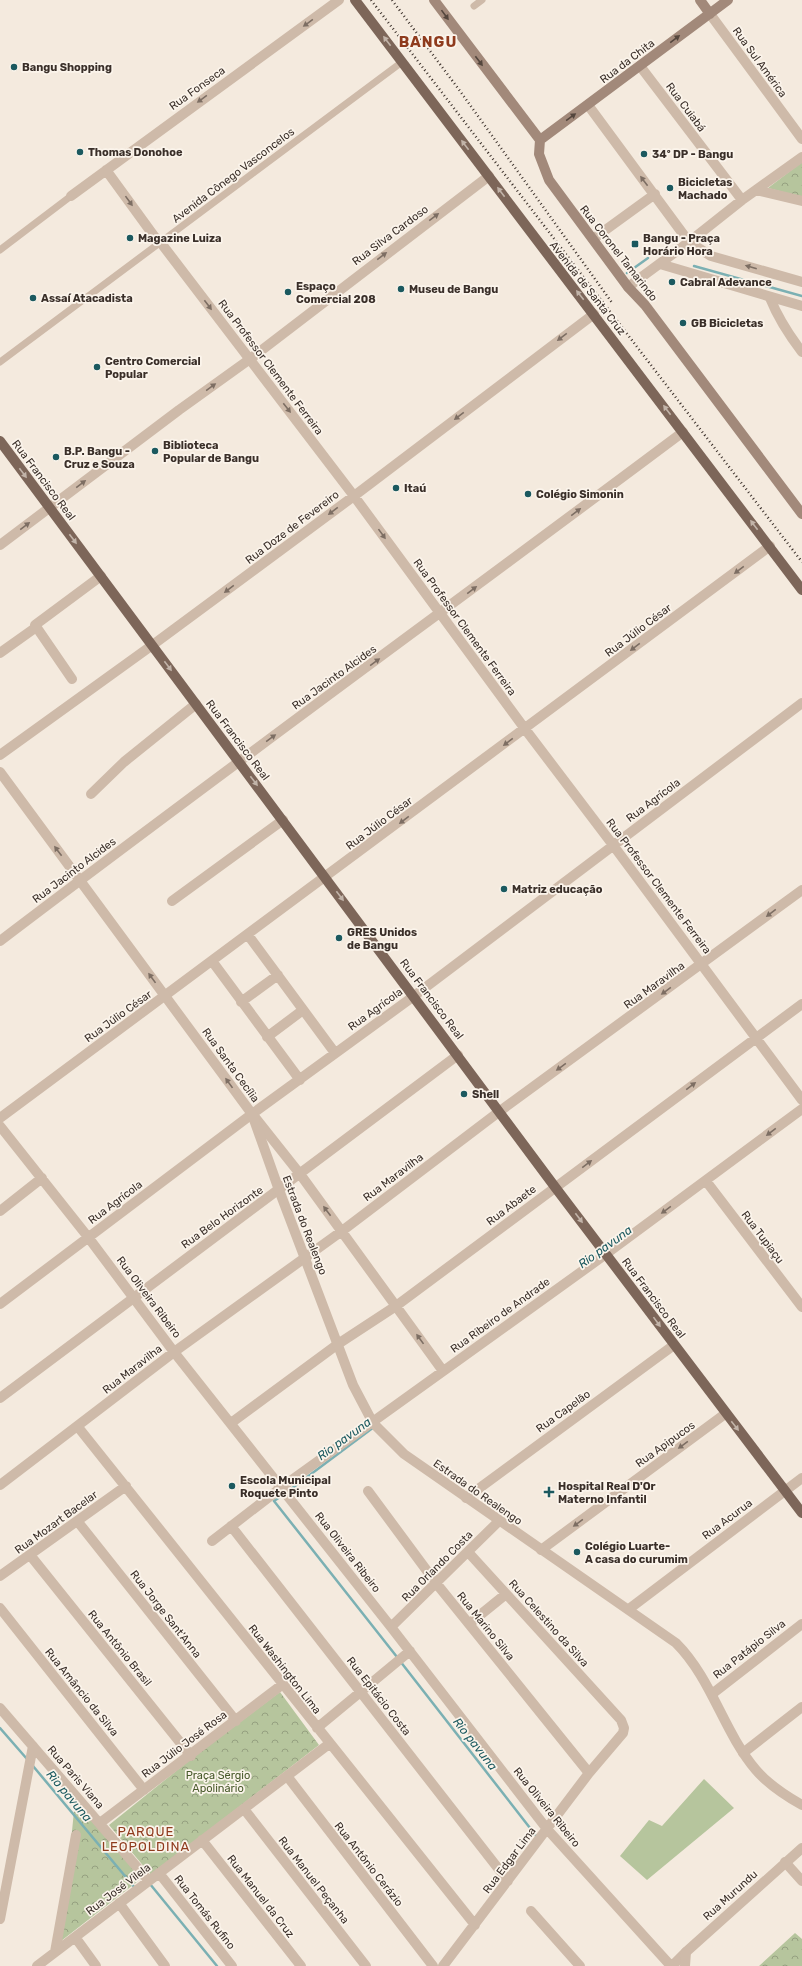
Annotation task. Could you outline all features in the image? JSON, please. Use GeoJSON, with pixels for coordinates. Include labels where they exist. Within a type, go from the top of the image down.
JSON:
{"type":"FeatureCollection","features":[{"type":"Feature","properties":{"kind":"main road","name":"Avenida de Santa Cruz"},"geometry":{"type":"LineString","coordinates":[[355,0],[684,432],[802,590]]}},
{"type":"Feature","properties":{"kind":"main road"},"geometry":{"type":"LineString","coordinates":[[434,0],[540,140]]}},
{"type":"Feature","properties":{"kind":"main road","name":"Rua Sul América"},"geometry":{"type":"LineString","coordinates":[[700,0],[710,14]]}},
{"type":"Feature","properties":{"kind":"main road","name":"Rua da Chita"},"geometry":{"type":"LineString","coordinates":[[540,140],[728,0]]}},
{"type":"Feature","properties":{"kind":"main road","name":"Rua Coronel Tamarindo"},"geometry":{"type":"LineString","coordinates":[[540,140],[539,154],[549,180],[628,287],[645,305],[801,510]]}},
{"type":"Feature","properties":{"kind":"main road","name":"Rua Francisco Real"},"geometry":{"type":"LineString","coordinates":[[0,442],[326,877],[555,1187],[725,1414],[802,1513]]}},
{"type":"Feature","properties":{"kind":"street","name":"Rua Fonseca"},"geometry":{"type":"LineString","coordinates":[[71,196],[339,0]]}},
{"type":"Feature","properties":{"kind":"street"},"geometry":{"type":"LineString","coordinates":[[474,6],[482,0]]}},
{"type":"Feature","properties":{"kind":"street","name":"Rua Sul América"},"geometry":{"type":"LineString","coordinates":[[710,14],[802,139]]}},
{"type":"Feature","properties":{"kind":"street","name":"Avenida Cônego Vasconcelos"},"geometry":{"type":"LineString","coordinates":[[0,362],[402,62]]}},
{"type":"Feature","properties":{"kind":"street","name":"Rua Cuiabá"},"geometry":{"type":"LineString","coordinates":[[640,66],[742,200]]}},
{"type":"Feature","properties":{"kind":"street"},"geometry":{"type":"LineString","coordinates":[[588,105],[690,242],[711,256],[802,282]]}},
{"type":"Feature","properties":{"kind":"street"},"geometry":{"type":"LineString","coordinates":[[628,287],[690,242],[742,200],[802,157]]}},
{"type":"Feature","properties":{"kind":"street","name":"Rua Professor Clemente Ferreira"},"geometry":{"type":"LineString","coordinates":[[106,170],[154,236],[161,243],[354,496],[525,729],[802,1100]]}},
{"type":"Feature","properties":{"kind":"street","name":"Rua Silva Cardoso"},"geometry":{"type":"LineString","coordinates":[[0,545],[179,410],[250,359],[489,176]]}},
{"type":"Feature","properties":{"kind":"street"},"geometry":{"type":"LineString","coordinates":[[756,190],[802,202]]}},
{"type":"Feature","properties":{"kind":"street"},"geometry":{"type":"LineString","coordinates":[[593,239],[655,194]]}},
{"type":"Feature","properties":{"kind":"street"},"geometry":{"type":"LineString","coordinates":[[0,250],[71,196]]}},
{"type":"Feature","properties":{"kind":"street"},"geometry":{"type":"LineString","coordinates":[[660,264],[770,298],[802,306]]}},
{"type":"Feature","properties":{"kind":"street"},"geometry":{"type":"LineString","coordinates":[[770,298],[788,334],[802,352]]}},
{"type":"Feature","properties":{"kind":"street","name":"Rua Doze de Fevereiro"},"geometry":{"type":"LineString","coordinates":[[0,755],[354,496],[594,314]]}},
{"type":"Feature","properties":{"kind":"street","name":"Rua Jacinto Alcides"},"geometry":{"type":"LineString","coordinates":[[0,942],[80,880],[441,614],[684,432]]}},
{"type":"Feature","properties":{"kind":"street","name":"Rua Júlio César"},"geometry":{"type":"LineString","coordinates":[[0,1118],[770,546]]}},
{"type":"Feature","properties":{"kind":"street"},"geometry":{"type":"LineString","coordinates":[[0,653],[35,628],[36,623],[100,576]]}},
{"type":"Feature","properties":{"kind":"street"},"geometry":{"type":"LineString","coordinates":[[35,628],[72,679]]}},
{"type":"Feature","properties":{"kind":"street","name":"Rua Agrícola"},"geometry":{"type":"LineString","coordinates":[[0,1304],[252,1114],[414,996],[802,703]]}},
{"type":"Feature","properties":{"kind":"street"},"geometry":{"type":"LineString","coordinates":[[91,794],[124,762],[196,704]]}},
{"type":"Feature","properties":{"kind":"street","name":"Rua Santa Cecília"},"geometry":{"type":"LineString","coordinates":[[0,772],[252,1114],[300,1174],[443,1371]]}},
{"type":"Feature","properties":{"kind":"street"},"geometry":{"type":"LineString","coordinates":[[172,901],[283,820]]}},
{"type":"Feature","properties":{"kind":"street","name":"Rua Maravilha"},"geometry":{"type":"LineString","coordinates":[[0,1485],[78,1427],[174,1352],[342,1231],[500,1111],[702,965],[802,890]]}},
{"type":"Feature","properties":{"kind":"street"},"geometry":{"type":"LineString","coordinates":[[248,935],[335,1053]]}},
{"type":"Feature","properties":{"kind":"street"},"geometry":{"type":"LineString","coordinates":[[212,961],[300,1080]]}},
{"type":"Feature","properties":{"kind":"street"},"geometry":{"type":"LineString","coordinates":[[242,1002],[278,975]]}},
{"type":"Feature","properties":{"kind":"street","name":"Rua Abaete"},"geometry":{"type":"LineString","coordinates":[[231,1423],[338,1344],[396,1306],[802,1004]]}},
{"type":"Feature","properties":{"kind":"street"},"geometry":{"type":"LineString","coordinates":[[267,1037],[303,1010]]}},
{"type":"Feature","properties":{"kind":"street","name":"Rua Belo Horizonte"},"geometry":{"type":"LineString","coordinates":[[0,1398],[458,1055]]}},
{"type":"Feature","properties":{"kind":"street","name":"Rua Ribeiro de Andrade"},"geometry":{"type":"LineString","coordinates":[[212,1541],[282,1487],[707,1182],[802,1109]]}},
{"type":"Feature","properties":{"kind":"street","name":"Estrada do Realengo"},"geometry":{"type":"LineString","coordinates":[[252,1114],[278,1190],[353,1384],[373,1423],[404,1454],[541,1550],[629,1608],[676,1643],[696,1665],[743,1753],[756,1770],[777,1789],[802,1805]]}},
{"type":"Feature","properties":{"kind":"street","name":"Rua Oliveira Ribeiro"},"geometry":{"type":"LineString","coordinates":[[0,1126],[88,1237],[174,1352],[282,1487],[547,1829],[671,1966]]}},
{"type":"Feature","properties":{"kind":"street"},"geometry":{"type":"LineString","coordinates":[[0,1211],[42,1178]]}},
{"type":"Feature","properties":{"kind":"street","name":"Rua Tupiaçu"},"geometry":{"type":"LineString","coordinates":[[707,1182],[802,1307]]}},
{"type":"Feature","properties":{"kind":"street","name":"Rua Capelão"},"geometry":{"type":"LineString","coordinates":[[466,1498],[674,1345]]}},
{"type":"Feature","properties":{"kind":"street","name":"Rua Apipucos"},"geometry":{"type":"LineString","coordinates":[[541,1550],[725,1414]]}},
{"type":"Feature","properties":{"kind":"street","name":"Rua Washington Lima"},"geometry":{"type":"LineString","coordinates":[[78,1427],[474,1925]]}},
{"type":"Feature","properties":{"kind":"street","name":"Rua Acurua"},"geometry":{"type":"LineString","coordinates":[[629,1608],[802,1478]]}},
{"type":"Feature","properties":{"kind":"street","name":"Rua Mozart Bacelar"},"geometry":{"type":"LineString","coordinates":[[0,1576],[78,1522],[126,1486]]}},
{"type":"Feature","properties":{"kind":"street","name":"Rua Marino Silva"},"geometry":{"type":"LineString","coordinates":[[368,1491],[436,1584],[589,1773]]}},
{"type":"Feature","properties":{"kind":"street","name":"Rua Orlando Costa"},"geometry":{"type":"LineString","coordinates":[[391,1627],[499,1521]]}},
{"type":"Feature","properties":{"kind":"street","name":"Rua Jorge Sant'Anna"},"geometry":{"type":"LineString","coordinates":[[78,1522],[236,1721]]}},
{"type":"Feature","properties":{"kind":"street","name":"Rua Epitácio Costa"},"geometry":{"type":"LineString","coordinates":[[231,1526],[508,1881]]}},
{"type":"Feature","properties":{"kind":"street","name":"Rua Celestino da Silva"},"geometry":{"type":"LineString","coordinates":[[468,1552],[612,1710]]}},
{"type":"Feature","properties":{"kind":"street","name":"Rua Antônio Brasil"},"geometry":{"type":"LineString","coordinates":[[30,1555],[191,1756]]}},
{"type":"Feature","properties":{"kind":"street"},"geometry":{"type":"LineString","coordinates":[[469,1624],[506,1594]]}},
{"type":"Feature","properties":{"kind":"street","name":"Rua Amâncio da Silva"},"geometry":{"type":"LineString","coordinates":[[0,1608],[144,1790]]}},
{"type":"Feature","properties":{"kind":"street","name":"Rua Patápio Silva"},"geometry":{"type":"LineString","coordinates":[[712,1694],[802,1624]]}},
{"type":"Feature","properties":{"kind":"street"},"geometry":{"type":"LineString","coordinates":[[317,1728],[410,1651]]}},
{"type":"Feature","properties":{"kind":"street","name":"Rua Júlio José Rosa"},"geometry":{"type":"LineString","coordinates":[[100,1823],[191,1756],[283,1684]]}},
{"type":"Feature","properties":{"kind":"street"},"geometry":{"type":"LineString","coordinates":[[743,1753],[802,1707]]}},
{"type":"Feature","properties":{"kind":"street","name":"Rua Edgar Lima"},"geometry":{"type":"LineString","coordinates":[[443,1966],[589,1773],[623,1733],[623,1724],[612,1710]]}},
{"type":"Feature","properties":{"kind":"street","name":"Rua Paris Viana"},"geometry":{"type":"LineString","coordinates":[[2,1715],[32,1746],[149,1881]]}},
{"type":"Feature","properties":{"kind":"street","name":"Rua José Vilela"},"geometry":{"type":"LineString","coordinates":[[37,1966],[329,1744]]}},
{"type":"Feature","properties":{"kind":"street"},"geometry":{"type":"LineString","coordinates":[[0,1919],[32,1746]]}},
{"type":"Feature","properties":{"kind":"street","name":"Rua Antônio Cerázio"},"geometry":{"type":"LineString","coordinates":[[287,1776],[433,1966]]}},
{"type":"Feature","properties":{"kind":"street","name":"Rua Manuel Peçanha"},"geometry":{"type":"LineString","coordinates":[[244,1809],[366,1966]]}},
{"type":"Feature","properties":{"kind":"street"},"geometry":{"type":"LineString","coordinates":[[55,1952],[76,1835]]}},
{"type":"Feature","properties":{"kind":"street","name":"Rua Manuel da Cruz"},"geometry":{"type":"LineString","coordinates":[[202,1840],[301,1966]]}},
{"type":"Feature","properties":{"kind":"street","name":"Rua Murundu"},"geometry":{"type":"LineString","coordinates":[[671,1966],[802,1848]]}},
{"type":"Feature","properties":{"kind":"street"},"geometry":{"type":"LineString","coordinates":[[785,1862],[802,1881]]}},
{"type":"Feature","properties":{"kind":"street","name":"Rua Tomás Rufino"},"geometry":{"type":"LineString","coordinates":[[159,1873],[232,1966]]}},
{"type":"Feature","properties":{"kind":"street"},"geometry":{"type":"LineString","coordinates":[[119,1903],[165,1966]]}},
{"type":"Feature","properties":{"kind":"street"},"geometry":{"type":"LineString","coordinates":[[531,1911],[580,1966]]}},
{"type":"Feature","properties":{"kind":"street"},"geometry":{"type":"LineString","coordinates":[[76,1937],[96,1966]]}},
{"type":"Feature","properties":{"kind":"street"},"geometry":{"type":"LineString","coordinates":[[685,1966],[686,1952]]}},
{"type":"Feature","properties":{"kind":"green space"},"geometry":{"type":"Polygon","coordinates":[[[802,162],[802,197],[768,188],[802,162]]]}},
{"type":"Feature","properties":{"kind":"green space","name":"Praça Sérgio Apolinário"},"geometry":{"type":"Polygon","coordinates":[[[280,1692],[319,1745],[151,1875],[109,1825],[191,1759],[280,1692]]]}},
{"type":"Feature","properties":{"kind":"green space"},"geometry":{"type":"Polygon","coordinates":[[[704,1779],[734,1808],[647,1880],[620,1856],[649,1820],[662,1826],[704,1779]]]}},
{"type":"Feature","properties":{"kind":"green space"},"geometry":{"type":"Polygon","coordinates":[[[75,1801],[142,1878],[61,1941],[75,1801]]]}},
{"type":"Feature","properties":{"kind":"green space"},"geometry":{"type":"Polygon","coordinates":[[[795,1933],[802,1939],[802,1966],[759,1966],[795,1933]]]}},
{"type":"Feature","properties":{"kind":"waterway"},"geometry":{"type":"LineString","coordinates":[[627,273],[648,258]]}},
{"type":"Feature","properties":{"kind":"waterway"},"geometry":{"type":"LineString","coordinates":[[694,266],[802,296]]}},
{"type":"Feature","properties":{"kind":"waterway","name":"Rio pavuna"},"geometry":{"type":"LineString","coordinates":[[287,1492],[374,1427]]}},
{"type":"Feature","properties":{"kind":"waterway","name":"Rio pavuna"},"geometry":{"type":"LineString","coordinates":[[283,1495],[274,1501],[397,1657]]}},
{"type":"Feature","properties":{"kind":"waterway","name":"Rio pavuna"},"geometry":{"type":"LineString","coordinates":[[400,1661],[537,1837]]}},
{"type":"Feature","properties":{"kind":"waterway","name":"Rio pavuna"},"geometry":{"type":"LineString","coordinates":[[0,1728],[27,1759]]}},
{"type":"Feature","properties":{"kind":"waterway","name":"Rio pavuna"},"geometry":{"type":"LineString","coordinates":[[33,1766],[135,1888]]}},
{"type":"Feature","properties":{"kind":"waterway","name":"Rio pavuna"},"geometry":{"type":"LineString","coordinates":[[150,1884],[217,1966]]}},
{"type":"Feature","properties":{"kind":"railway"},"geometry":{"type":"LineString","coordinates":[[371,0],[802,562]]}},
{"type":"Feature","properties":{"kind":"railway"},"geometry":{"type":"LineString","coordinates":[[392,0],[460,91],[613,304]]}},
{"type":"Feature","properties":{"kind":"place","name":"Bangu Shopping"},"geometry":{"type":"Point","coordinates":[14,67]}},
{"type":"Feature","properties":{"kind":"place","name":"Thomas Donohoe"},"geometry":{"type":"Point","coordinates":[80,152]}},
{"type":"Feature","properties":{"kind":"place","name":"34º DP - Bangu"},"geometry":{"type":"Point","coordinates":[644,154]}},
{"type":"Feature","properties":{"kind":"place","name":"Bicicletas Machado"},"geometry":{"type":"Point","coordinates":[670,188]}},
{"type":"Feature","properties":{"kind":"place","name":"Magazine Luiza"},"geometry":{"type":"Point","coordinates":[130,238]}},
{"type":"Feature","properties":{"kind":"place","name":"Bangu - Praça Horário Hora"},"geometry":{"type":"Point","coordinates":[635,244]}},
{"type":"Feature","properties":{"kind":"place","name":"Cabral Adevance"},"geometry":{"type":"Point","coordinates":[672,282]}},
{"type":"Feature","properties":{"kind":"place","name":"Museu de Bangu"},"geometry":{"type":"Point","coordinates":[401,289]}},
{"type":"Feature","properties":{"kind":"place","name":"Espaço Comercial 208"},"geometry":{"type":"Point","coordinates":[288,292]}},
{"type":"Feature","properties":{"kind":"place","name":"Assaí Atacadista"},"geometry":{"type":"Point","coordinates":[33,298]}},
{"type":"Feature","properties":{"kind":"place","name":"GB Bicicletas"},"geometry":{"type":"Point","coordinates":[683,323]}},
{"type":"Feature","properties":{"kind":"place","name":"Centro Comercial Popular"},"geometry":{"type":"Point","coordinates":[97,367]}},
{"type":"Feature","properties":{"kind":"place","name":"Biblioteca Popular de Bangu"},"geometry":{"type":"Point","coordinates":[155,451]}},
{"type":"Feature","properties":{"kind":"place","name":"B.P. Bangu - Cruz e Souza"},"geometry":{"type":"Point","coordinates":[56,457]}},
{"type":"Feature","properties":{"kind":"place","name":"Itaú"},"geometry":{"type":"Point","coordinates":[396,488]}},
{"type":"Feature","properties":{"kind":"place","name":"Colégio Simonin"},"geometry":{"type":"Point","coordinates":[528,494]}},
{"type":"Feature","properties":{"kind":"place","name":"Matriz educação"},"geometry":{"type":"Point","coordinates":[504,889]}},
{"type":"Feature","properties":{"kind":"place","name":"GRES Unidos de Bangu"},"geometry":{"type":"Point","coordinates":[339,938]}},
{"type":"Feature","properties":{"kind":"place","name":"Shell"},"geometry":{"type":"Point","coordinates":[464,1094]}},
{"type":"Feature","properties":{"kind":"place","name":"Escola Municipal Roquete Pinto"},"geometry":{"type":"Point","coordinates":[232,1486]}},
{"type":"Feature","properties":{"kind":"place","name":"Hospital Real D'Or Materno Infantil"},"geometry":{"type":"Point","coordinates":[549,1492]}},
{"type":"Feature","properties":{"kind":"place","name":"Colégio Luarte- A casa do curumim"},"geometry":{"type":"Point","coordinates":[577,1552]}},
{"type":"Feature","properties":{"kind":"district","name":"BANGU"},"geometry":{"type":"Point","coordinates":[428,42]}},
{"type":"Feature","properties":{"kind":"district","name":"PARQUE LEOPOLDINA"},"geometry":{"type":"Point","coordinates":[146,1838]}}]}
